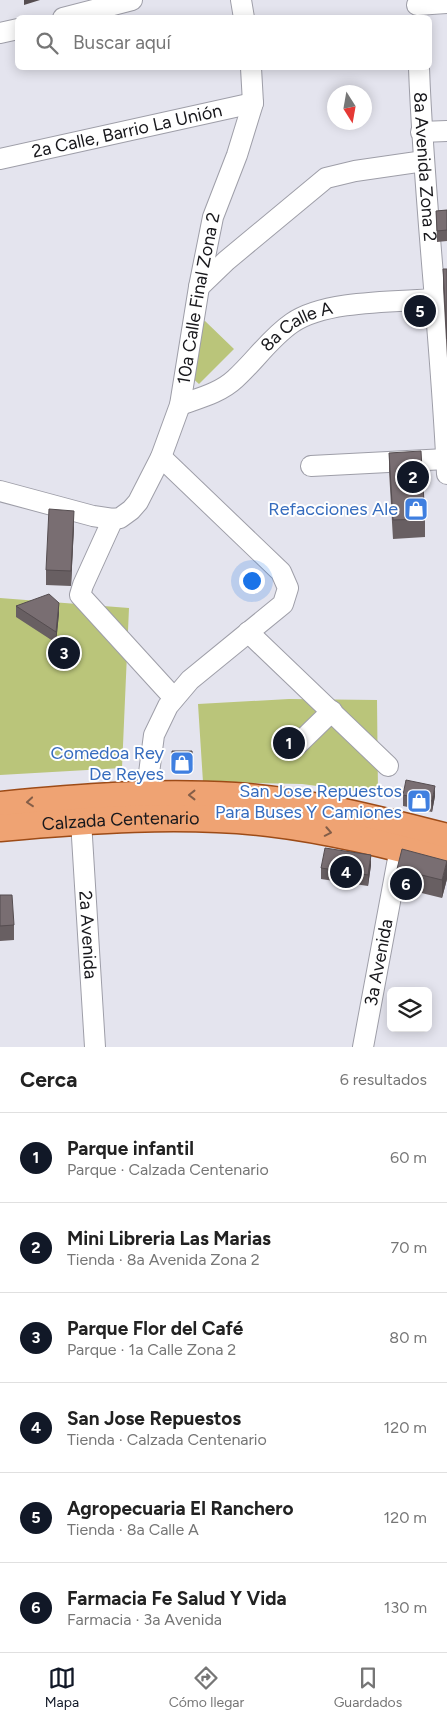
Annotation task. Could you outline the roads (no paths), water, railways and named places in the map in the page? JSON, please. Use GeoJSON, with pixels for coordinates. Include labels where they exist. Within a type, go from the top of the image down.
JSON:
{"type":"FeatureCollection","features":[{"type":"Feature","properties":{"kind":"main road","name":"Calzada Centenario"},"geometry":{"type":"LineString","coordinates":[[0,804],[79,797],[236,796],[355,814],[447,837]]}},
{"type":"Feature","properties":{"kind":"main road","name":"Calzada Centenario"},"geometry":{"type":"LineString","coordinates":[[0,828],[81,821],[186,819],[267,823],[309,828],[447,860]]}},
{"type":"Feature","properties":{"kind":"street"},"geometry":{"type":"LineString","coordinates":[[74,15],[132,0]]}},
{"type":"Feature","properties":{"kind":"street"},"geometry":{"type":"LineString","coordinates":[[241,0],[244,15]]}},
{"type":"Feature","properties":{"kind":"street"},"geometry":{"type":"LineString","coordinates":[[417,7],[447,3]]}},
{"type":"Feature","properties":{"kind":"street"},"geometry":{"type":"LineString","coordinates":[[0,33],[15,30]]}},
{"type":"Feature","properties":{"kind":"street","name":"10a Calle Final Zona 2"},"geometry":{"type":"LineString","coordinates":[[116,518],[130,510],[138,502],[161,457],[180,405],[199,287],[213,217],[237,155],[253,103],[251,70]]}},
{"type":"Feature","properties":{"kind":"street","name":"8a Avenida Zona 2"},"geometry":{"type":"LineString","coordinates":[[419,70],[435,298],[445,383],[447,466]]}},
{"type":"Feature","properties":{"kind":"street","name":"2a Calle, Barrio La Unión"},"geometry":{"type":"LineString","coordinates":[[0,159],[253,103]]}},
{"type":"Feature","properties":{"kind":"street"},"geometry":{"type":"LineString","coordinates":[[422,132],[447,131]]}},
{"type":"Feature","properties":{"kind":"street"},"geometry":{"type":"LineString","coordinates":[[199,287],[226,261],[326,178],[355,171],[424,161]]}},
{"type":"Feature","properties":{"kind":"street","name":"8a Calle A"},"geometry":{"type":"LineString","coordinates":[[180,405],[219,390],[234,380],[293,322],[311,313],[333,306],[435,298]]}},
{"type":"Feature","properties":{"kind":"street"},"geometry":{"type":"LineString","coordinates":[[146,796],[154,735],[168,706],[190,680],[283,604],[288,588],[281,572],[161,457]]}},
{"type":"Feature","properties":{"kind":"street"},"geometry":{"type":"LineString","coordinates":[[311,466],[447,466]]}},
{"type":"Feature","properties":{"kind":"street"},"geometry":{"type":"LineString","coordinates":[[0,491],[93,516],[116,518],[83,585],[80,595],[174,698]]}},
{"type":"Feature","properties":{"kind":"street"},"geometry":{"type":"LineString","coordinates":[[248,632],[388,766]]}},
{"type":"Feature","properties":{"kind":"street"},"geometry":{"type":"LineString","coordinates":[[296,747],[332,711]]}},
{"type":"Feature","properties":{"kind":"street","name":"2a Avenida"},"geometry":{"type":"LineString","coordinates":[[81,821],[95,1047]]}},
{"type":"Feature","properties":{"kind":"street","name":"3a Avenida"},"geometry":{"type":"LineString","coordinates":[[363,1047],[400,848]]}},
{"type":"Feature","properties":{"kind":"place","name":"Agropecuaria El Ranchero"},"geometry":{"type":"Point","coordinates":[420,311]}},
{"type":"Feature","properties":{"kind":"place","name":"Mini Libreria Las Marias"},"geometry":{"type":"Point","coordinates":[413,477]}},
{"type":"Feature","properties":{"kind":"place","name":"Refacciones Ale"},"geometry":{"type":"Point","coordinates":[416,509]}},
{"type":"Feature","properties":{"kind":"place","name":"Parque Flor del Café"},"geometry":{"type":"Point","coordinates":[64,653]}},
{"type":"Feature","properties":{"kind":"place","name":"Parque infantil"},"geometry":{"type":"Point","coordinates":[289,743]}},
{"type":"Feature","properties":{"kind":"place","name":"Comedoa Rey De Reyes"},"geometry":{"type":"Point","coordinates":[182,763]}},
{"type":"Feature","properties":{"kind":"place","name":"San Jose Repuestos Para Buses Y Camiones"},"geometry":{"type":"Point","coordinates":[419,801]}},
{"type":"Feature","properties":{"kind":"place","name":"San Jose Repuestos"},"geometry":{"type":"Point","coordinates":[346,872]}},
{"type":"Feature","properties":{"kind":"place","name":"Farmacia Fe Salud Y Vida"},"geometry":{"type":"Point","coordinates":[406,884]}}]}
